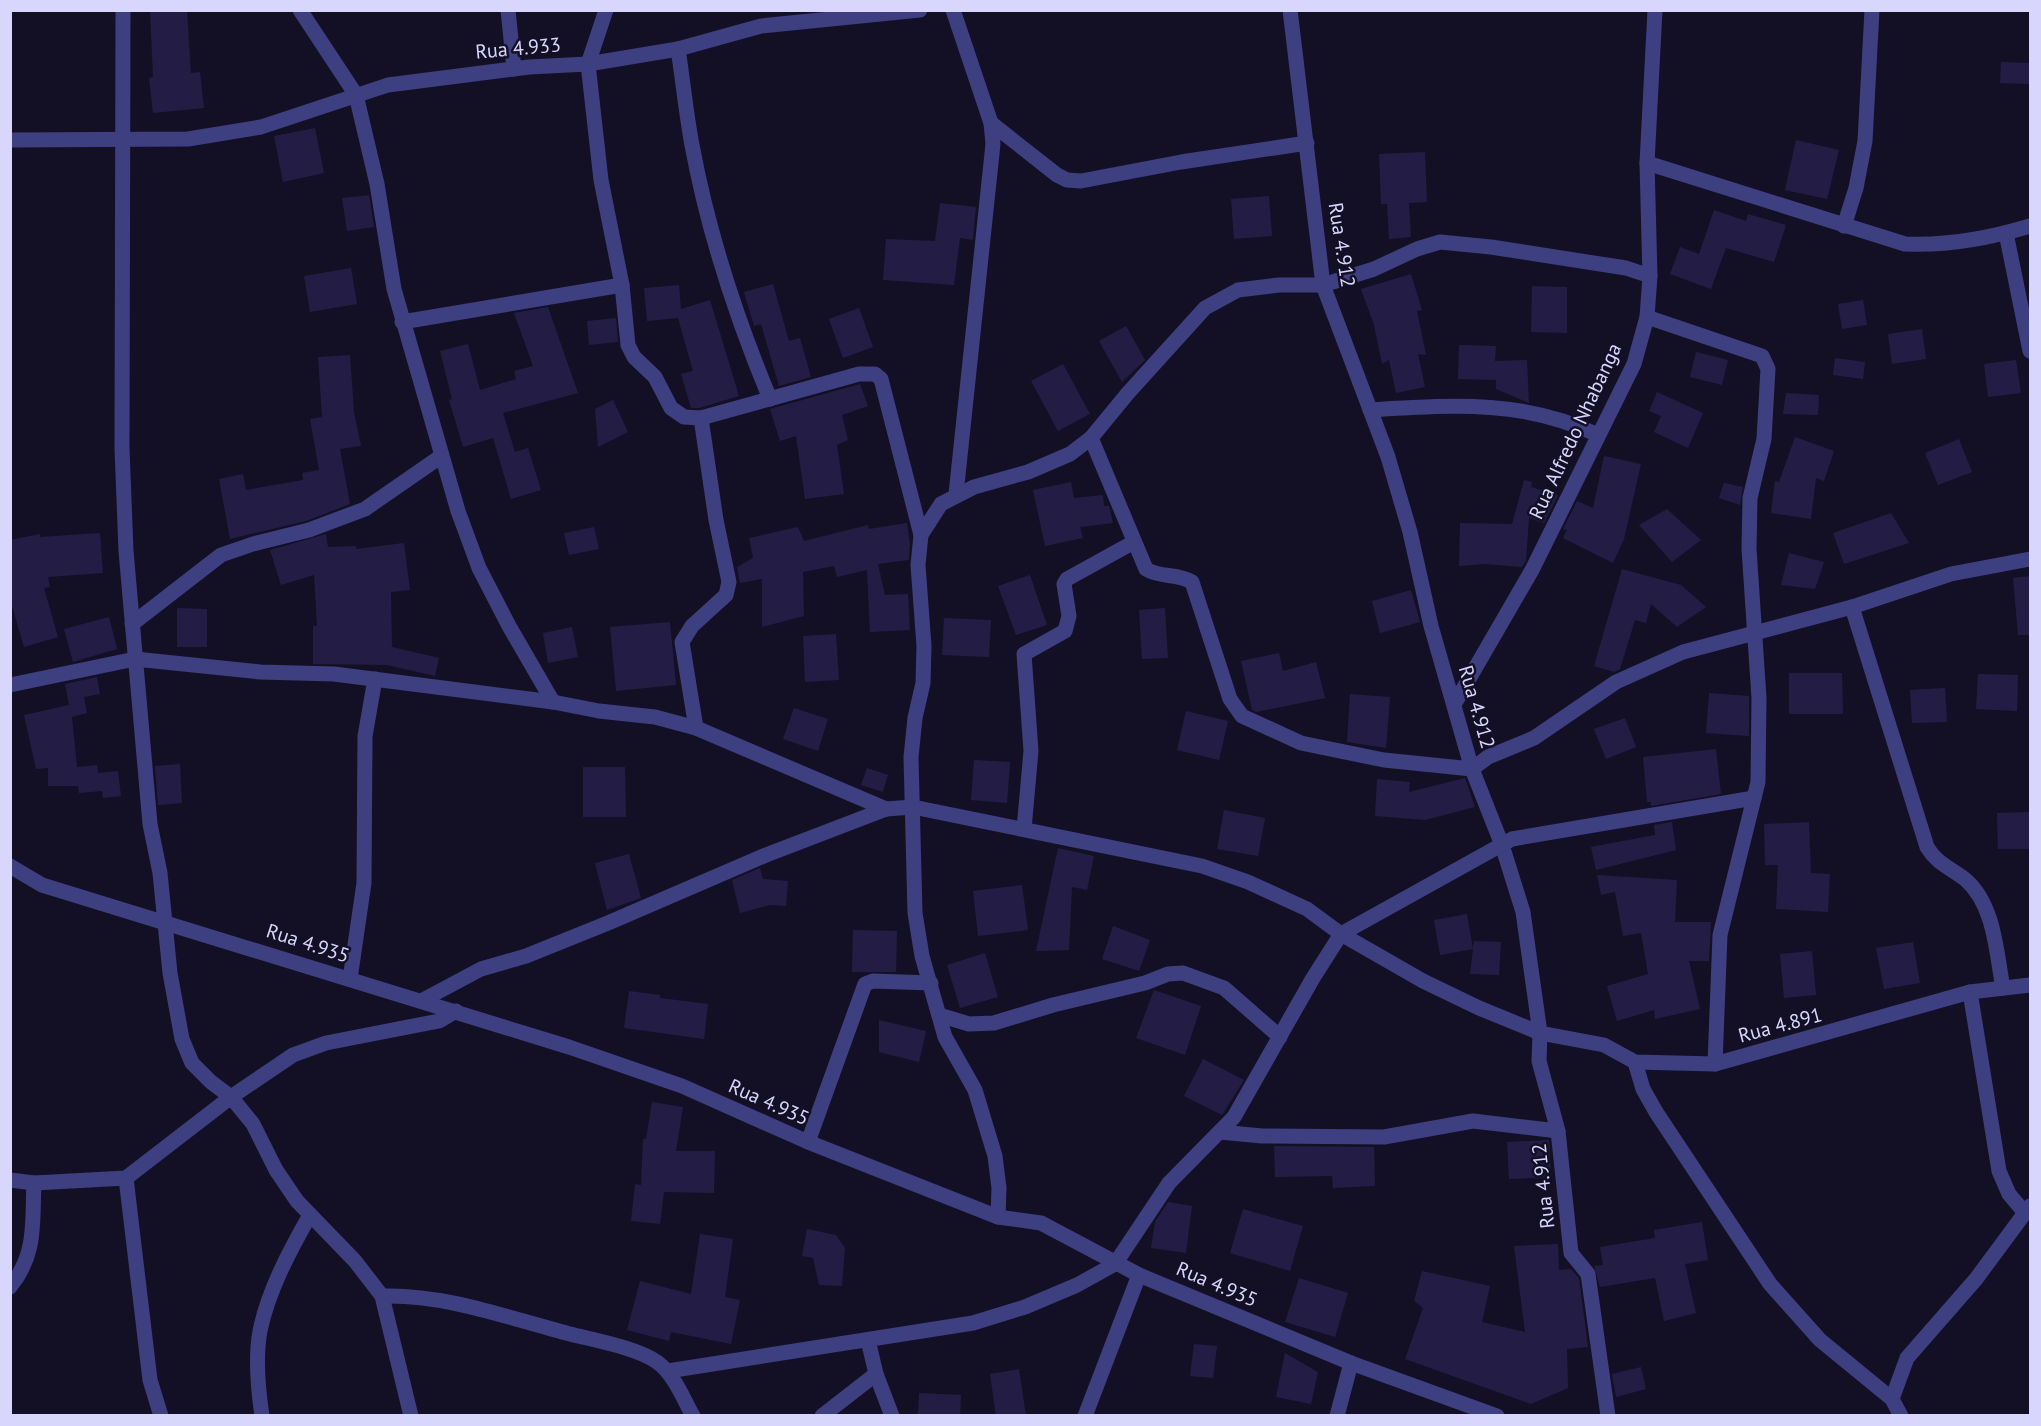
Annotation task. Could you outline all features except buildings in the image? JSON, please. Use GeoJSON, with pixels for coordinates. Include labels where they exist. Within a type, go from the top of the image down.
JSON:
{"type":"FeatureCollection","features":[{"type":"Feature","properties":{"kind":"street"},"geometry":{"type":"LineString","coordinates":[[123,10],[122,448],[132,624],[150,824],[160,873],[170,973],[182,1039],[192,1063],[211,1082],[231,1096],[254,1124],[276,1170],[310,1215],[355,1261],[382,1296],[411,1416]]}},
{"type":"Feature","properties":{"kind":"street"},"geometry":{"type":"LineString","coordinates":[[300,10],[356,95],[377,184],[394,289],[402,322],[440,457],[479,568],[553,702]]}},
{"type":"Feature","properties":{"kind":"street"},"geometry":{"type":"LineString","coordinates":[[508,10],[514,69]]}},
{"type":"Feature","properties":{"kind":"street"},"geometry":{"type":"LineString","coordinates":[[606,10],[588,64],[601,180],[622,285],[628,345],[634,357],[655,377],[671,408],[684,417],[701,418],[867,373],[881,379],[921,535],[918,565],[923,683],[915,718],[911,757],[915,913],[922,956],[945,1037],[975,1090],[995,1156],[999,1188],[998,1217]]}},
{"type":"Feature","properties":{"kind":"street","name":"Rua 4.933"},"geometry":{"type":"LineString","coordinates":[[10,140],[188,139],[261,127],[388,85],[514,69],[588,64],[678,49],[761,26],[920,10]]}},
{"type":"Feature","properties":{"kind":"street"},"geometry":{"type":"LineString","coordinates":[[953,10],[991,123],[993,144],[988,211],[956,494]]}},
{"type":"Feature","properties":{"kind":"street","name":"Rua 4.912"},"geometry":{"type":"LineString","coordinates":[[1290,10],[1323,285],[1370,410],[1407,522],[1431,626],[1473,769],[1502,845],[1523,912],[1540,1032],[1539,1061],[1558,1131],[1571,1253],[1588,1274],[1608,1416]]}},
{"type":"Feature","properties":{"kind":"street","name":"Rua Alfredo Nhabanga"},"geometry":{"type":"LineString","coordinates":[[1455,703],[1532,570],[1634,364],[1647,317],[1650,276],[1647,163],[1656,10]]}},
{"type":"Feature","properties":{"kind":"street"},"geometry":{"type":"LineString","coordinates":[[1844,226],[1856,188],[1865,141],[1872,10]]}},
{"type":"Feature","properties":{"kind":"street"},"geometry":{"type":"LineString","coordinates":[[678,49],[692,144],[714,240],[747,344],[770,399]]}},
{"type":"Feature","properties":{"kind":"street"},"geometry":{"type":"LineString","coordinates":[[991,123],[1057,175],[1067,180],[1081,181],[1181,162],[1307,143]]}},
{"type":"Feature","properties":{"kind":"street"},"geometry":{"type":"LineString","coordinates":[[1647,163],[1905,244],[1932,245],[2006,233],[2031,226]]}},
{"type":"Feature","properties":{"kind":"street"},"geometry":{"type":"LineString","coordinates":[[2006,233],[2031,351]]}},
{"type":"Feature","properties":{"kind":"street"},"geometry":{"type":"LineString","coordinates":[[921,535],[941,504],[956,494],[1028,472],[1070,454],[1091,438],[1128,393],[1205,308],[1238,290],[1279,285],[1323,285],[1381,266],[1417,249],[1440,242],[1491,247],[1626,268],[1650,276]]}},
{"type":"Feature","properties":{"kind":"street"},"geometry":{"type":"LineString","coordinates":[[402,322],[622,285]]}},
{"type":"Feature","properties":{"kind":"street"},"geometry":{"type":"LineString","coordinates":[[1647,317],[1761,356],[1768,369],[1764,439],[1750,498],[1749,549],[1759,699],[1758,782],[1720,935],[1715,1064]]}},
{"type":"Feature","properties":{"kind":"street"},"geometry":{"type":"LineString","coordinates":[[1370,410],[1468,404],[1517,410],[1570,422],[1598,435]]}},
{"type":"Feature","properties":{"kind":"street"},"geometry":{"type":"LineString","coordinates":[[696,728],[682,642],[692,626],[726,595],[729,582],[716,520],[701,418]]}},
{"type":"Feature","properties":{"kind":"street"},"geometry":{"type":"LineString","coordinates":[[1091,438],[1146,569],[1154,574],[1185,578],[1192,582],[1230,699],[1242,716],[1302,743],[1384,760],[1473,769],[1488,757],[1534,738],[1616,682],[1683,651],[1852,607],[1951,574],[2031,559]]}},
{"type":"Feature","properties":{"kind":"street"},"geometry":{"type":"LineString","coordinates":[[132,624],[221,555],[318,527],[365,509],[440,457]]}},
{"type":"Feature","properties":{"kind":"street"},"geometry":{"type":"LineString","coordinates":[[1024,829],[1031,751],[1024,654],[1065,631],[1069,623],[1064,584],[1066,579],[1134,542]]}},
{"type":"Feature","properties":{"kind":"street"},"geometry":{"type":"LineString","coordinates":[[1852,607],[1928,847],[1935,860],[1966,880],[1988,913],[2003,988]]}},
{"type":"Feature","properties":{"kind":"street"},"geometry":{"type":"LineString","coordinates":[[10,685],[135,659],[260,672],[334,674],[553,702],[599,711],[655,717],[696,728],[886,809]]}},
{"type":"Feature","properties":{"kind":"street"},"geometry":{"type":"LineString","coordinates":[[350,979],[364,883],[365,736],[375,679]]}},
{"type":"Feature","properties":{"kind":"street"},"geometry":{"type":"LineString","coordinates":[[668,1371],[973,1323],[1025,1307],[1077,1286],[1115,1264],[1170,1183],[1234,1117],[1341,934],[1512,838],[1754,798]]}},
{"type":"Feature","properties":{"kind":"street","name":"Rua 4.891"},"geometry":{"type":"LineString","coordinates":[[886,809],[913,807],[1202,866],[1248,882],[1307,909],[1341,934],[1423,981],[1540,1032],[1604,1045],[1635,1062],[1715,1064],[1970,993],[2031,985]]}},
{"type":"Feature","properties":{"kind":"street"},"geometry":{"type":"LineString","coordinates":[[421,1001],[482,969],[526,956],[766,855],[886,809]]}},
{"type":"Feature","properties":{"kind":"street","name":"Rua 4.935"},"geometry":{"type":"LineString","coordinates":[[10,866],[42,885],[456,1011],[681,1086],[808,1142],[998,1217],[1041,1223],[1139,1275],[1351,1363],[1497,1416]]}},
{"type":"Feature","properties":{"kind":"street"},"geometry":{"type":"LineString","coordinates":[[939,1015],[969,1024],[994,1023],[1145,983],[1168,974],[1183,973],[1224,988],[1280,1037]]}},
{"type":"Feature","properties":{"kind":"street"},"geometry":{"type":"LineString","coordinates":[[808,1142],[865,984],[873,981],[931,983]]}},
{"type":"Feature","properties":{"kind":"street"},"geometry":{"type":"LineString","coordinates":[[1892,1400],[1907,1358],[1976,1279],[2028,1209],[2008,1194],[2000,1171],[1970,993]]}},
{"type":"Feature","properties":{"kind":"street"},"geometry":{"type":"LineString","coordinates":[[10,1180],[34,1183],[126,1178],[231,1096],[293,1055],[386,1029],[421,1026],[440,1021],[456,1011]]}},
{"type":"Feature","properties":{"kind":"street"},"geometry":{"type":"LineString","coordinates":[[1635,1062],[1643,1089],[1656,1112],[1770,1284],[1820,1340],[1892,1400],[1901,1416]]}},
{"type":"Feature","properties":{"kind":"street"},"geometry":{"type":"LineString","coordinates":[[1220,1132],[1262,1136],[1384,1137],[1473,1121],[1558,1131]]}},
{"type":"Feature","properties":{"kind":"street"},"geometry":{"type":"LineString","coordinates":[[126,1178],[150,1380],[161,1416]]}},
{"type":"Feature","properties":{"kind":"street"},"geometry":{"type":"LineString","coordinates":[[10,1287],[24,1270],[30,1251],[34,1183]]}},
{"type":"Feature","properties":{"kind":"street"},"geometry":{"type":"LineString","coordinates":[[262,1416],[258,1367],[260,1331],[291,1248],[310,1215]]}},
{"type":"Feature","properties":{"kind":"street"},"geometry":{"type":"LineString","coordinates":[[1085,1416],[1139,1275]]}},
{"type":"Feature","properties":{"kind":"street"},"geometry":{"type":"LineString","coordinates":[[382,1296],[412,1295],[454,1303],[621,1348],[656,1361],[668,1371],[693,1416]]}},
{"type":"Feature","properties":{"kind":"street"},"geometry":{"type":"LineString","coordinates":[[868,1340],[876,1374],[892,1416]]}},
{"type":"Feature","properties":{"kind":"street"},"geometry":{"type":"LineString","coordinates":[[1337,1416],[1351,1363]]}},
{"type":"Feature","properties":{"kind":"street"},"geometry":{"type":"LineString","coordinates":[[822,1416],[876,1374]]}}]}
